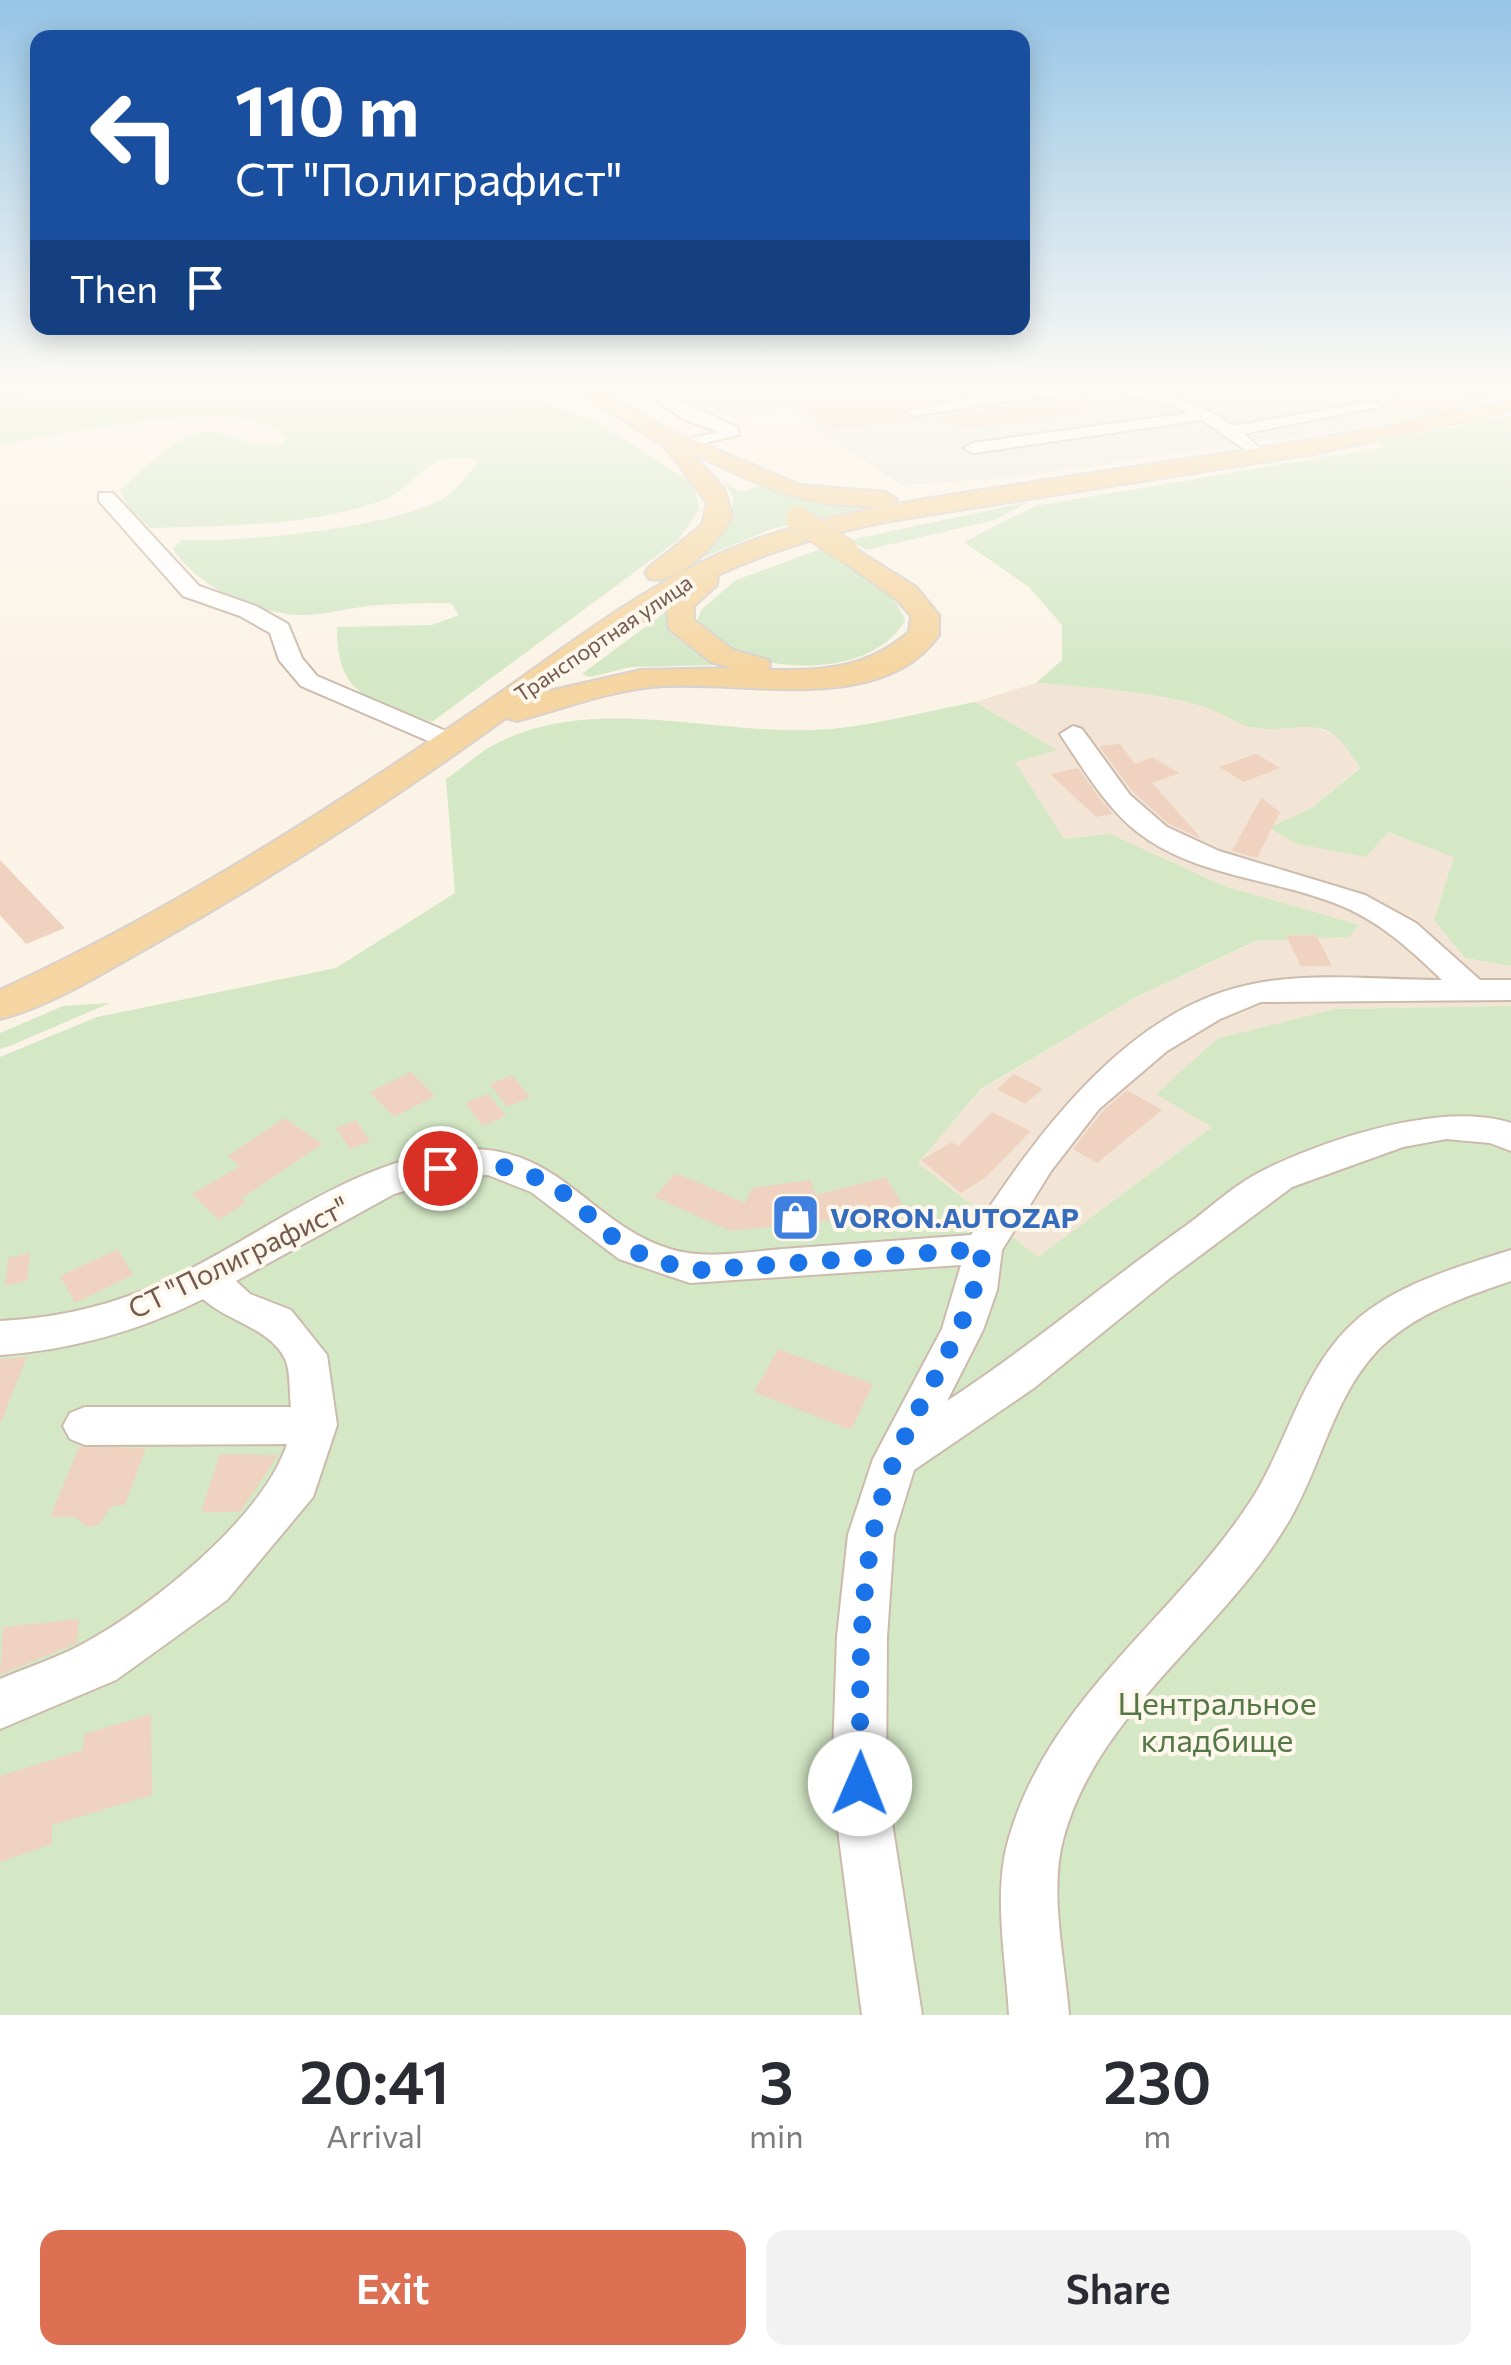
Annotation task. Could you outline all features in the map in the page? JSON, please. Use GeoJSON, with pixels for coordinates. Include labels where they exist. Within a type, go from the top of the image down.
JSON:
{"type":"FeatureCollection","features":[{"type":"Feature","properties":{"kind":"main road"},"geometry":{"type":"LineString","coordinates":[[566,661],[646,582],[711,533],[720,498],[709,479]]}},
{"type":"Feature","properties":{"kind":"main road"},"geometry":{"type":"LineString","coordinates":[[458,737],[546,701],[612,684],[661,676],[829,676],[876,666],[914,647],[928,626],[918,604],[846,551],[732,479]]}},
{"type":"Feature","properties":{"kind":"main road"},"geometry":{"type":"LineString","coordinates":[[765,479],[818,496],[893,499],[1011,492]]}},
{"type":"Feature","properties":{"kind":"main road","name":"Транспортная улица"},"geometry":{"type":"LineString","coordinates":[[0,1006],[45,986],[182,909],[458,737],[674,588],[749,551],[857,522],[1095,479]]}},
{"type":"Feature","properties":{"kind":"main road"},"geometry":{"type":"LineString","coordinates":[[749,551],[701,582],[680,604],[679,624],[702,644],[745,663],[810,671],[864,663],[914,647]]}},
{"type":"Feature","properties":{"kind":"street"},"geometry":{"type":"LineString","coordinates":[[106,497],[191,592],[248,611],[280,629],[292,660],[309,681],[458,737]]}},
{"type":"Feature","properties":{"kind":"street"},"geometry":{"type":"LineString","coordinates":[[1073,734],[1103,779],[1157,834],[1186,849],[1328,890],[1380,913],[1405,929],[1470,988]]}},
{"type":"Feature","properties":{"kind":"street"},"geometry":{"type":"LineString","coordinates":[[892,2015],[860,1784],[862,1637],[871,1535],[896,1459],[962,1330],[977,1290],[983,1249],[1038,1162],[1087,1101],[1156,1042],[1208,1012],[1256,993],[1284,990],[1511,990]]}},
{"type":"Feature","properties":{"kind":"street"},"geometry":{"type":"LineString","coordinates":[[896,1459],[1018,1376],[1156,1267],[1279,1178],[1398,1136],[1446,1127],[1497,1131],[1511,1138]]}},
{"type":"Feature","properties":{"kind":"street","name":"СТ \"Полиграфист\""},"geometry":{"type":"LineString","coordinates":[[0,1338],[40,1337],[151,1306],[338,1205],[416,1173],[462,1163],[490,1162],[564,1194],[620,1242],[666,1265],[701,1270],[983,1249]]}},
{"type":"Feature","properties":{"kind":"street"},"geometry":{"type":"LineString","coordinates":[[1038,2015],[1033,1846],[1056,1780],[1091,1724],[1264,1522],[1293,1467],[1335,1369],[1367,1335],[1431,1294],[1511,1266]]}},
{"type":"Feature","properties":{"kind":"street"},"geometry":{"type":"LineString","coordinates":[[0,1704],[98,1662],[210,1584],[297,1483],[316,1425],[306,1356],[277,1321],[236,1306],[207,1279]]}},
{"type":"Feature","properties":{"kind":"street"},"geometry":{"type":"LineString","coordinates":[[85,1426],[316,1425]]}},
{"type":"Feature","properties":{"kind":"shaded area"},"geometry":{"type":"Polygon","coordinates":[[[892,479],[995,479],[901,485],[892,479]]]}},
{"type":"Feature","properties":{"kind":"shaded area"},"geometry":{"type":"Polygon","coordinates":[[[1036,683],[1119,688],[1209,707],[1253,728],[1307,724],[1342,738],[1360,767],[1313,807],[1270,828],[1388,832],[1455,857],[1465,958],[1511,966],[1511,1006],[1335,1009],[1213,1126],[1038,1257],[917,1163],[982,1089],[1136,997],[1257,941],[1348,937],[1358,926],[1224,886],[1110,835],[1064,839],[1014,762],[1055,749],[975,702],[1036,683]]]}},
{"type":"Feature","properties":{"kind":"green space"},"geometry":{"type":"Polygon","coordinates":[[[132,479],[414,479],[378,502],[322,516],[266,523],[150,528],[129,508],[120,490],[132,479]]]}},
{"type":"Feature","properties":{"kind":"green space"},"geometry":{"type":"Polygon","coordinates":[[[686,479],[694,484],[699,510],[678,540],[432,722],[376,701],[351,683],[338,651],[337,627],[432,625],[459,615],[451,603],[378,605],[306,615],[280,613],[245,603],[212,586],[173,549],[181,540],[314,532],[385,519],[441,500],[461,482],[686,479]]]}},
{"type":"Feature","properties":{"kind":"green space"},"geometry":{"type":"Polygon","coordinates":[[[1195,479],[1511,479],[1511,966],[1465,958],[1434,920],[1454,857],[1388,832],[1366,857],[1298,844],[1269,828],[1313,807],[1360,768],[1336,737],[1325,730],[1249,727],[1211,709],[1163,697],[1036,683],[1062,660],[1062,625],[1029,587],[964,542],[1035,506],[1195,479]]]}},
{"type":"Feature","properties":{"kind":"green space"},"geometry":{"type":"Polygon","coordinates":[[[723,480],[740,492],[766,485],[882,504],[771,529],[680,567],[730,519],[734,498],[723,480]]]}},
{"type":"Feature","properties":{"kind":"green space"},"geometry":{"type":"Polygon","coordinates":[[[1028,502],[995,520],[866,550],[850,540],[1028,502]]]}},
{"type":"Feature","properties":{"kind":"green space"},"geometry":{"type":"Polygon","coordinates":[[[823,548],[871,579],[900,609],[905,621],[891,638],[873,650],[830,664],[761,661],[734,653],[696,623],[702,609],[736,580],[823,548]]]}},
{"type":"Feature","properties":{"kind":"green space"},"geometry":{"type":"Polygon","coordinates":[[[668,610],[674,636],[716,665],[631,667],[590,677],[582,674],[668,610]]]}},
{"type":"Feature","properties":{"kind":"green space","name":"Центральное кладбище"},"geometry":{"type":"Polygon","coordinates":[[[975,702],[1057,750],[1015,762],[1064,839],[1110,834],[1224,886],[1359,925],[1349,937],[1256,941],[1136,997],[981,1089],[918,1163],[1038,1257],[1212,1127],[1156,1094],[1217,1039],[1335,1009],[1511,1006],[1511,2015],[0,2015],[0,1057],[97,1017],[336,968],[455,893],[446,779],[490,747],[529,730],[571,721],[614,718],[746,728],[831,729],[975,702]]]}},
{"type":"Feature","properties":{"kind":"green space"},"geometry":{"type":"Polygon","coordinates":[[[110,1003],[0,1049],[0,1033],[63,1006],[110,1003]]]}},
{"type":"Feature","properties":{"kind":"building"},"geometry":{"type":"Polygon","coordinates":[[[1120,744],[1135,764],[1152,757],[1179,773],[1152,783],[1202,839],[1169,824],[1133,792],[1099,746],[1120,744]]]}},
{"type":"Feature","properties":{"kind":"building"},"geometry":{"type":"Polygon","coordinates":[[[1256,754],[1280,768],[1244,782],[1219,767],[1256,754]]]}},
{"type":"Feature","properties":{"kind":"building"},"geometry":{"type":"Polygon","coordinates":[[[1078,768],[1113,814],[1096,817],[1050,774],[1078,768]]]}},
{"type":"Feature","properties":{"kind":"building"},"geometry":{"type":"Polygon","coordinates":[[[1261,798],[1280,812],[1257,858],[1232,851],[1261,798]]]}},
{"type":"Feature","properties":{"kind":"building"},"geometry":{"type":"Polygon","coordinates":[[[0,860],[65,928],[26,944],[0,915],[0,860]]]}},
{"type":"Feature","properties":{"kind":"building"},"geometry":{"type":"Polygon","coordinates":[[[1286,935],[1316,935],[1332,966],[1301,966],[1286,935]]]}},
{"type":"Feature","properties":{"kind":"building"},"geometry":{"type":"Polygon","coordinates":[[[411,1072],[435,1096],[394,1117],[370,1092],[411,1072]]]}},
{"type":"Feature","properties":{"kind":"building"},"geometry":{"type":"Polygon","coordinates":[[[1014,1074],[1043,1089],[1025,1104],[997,1089],[1014,1074]]]}},
{"type":"Feature","properties":{"kind":"building"},"geometry":{"type":"Polygon","coordinates":[[[512,1075],[530,1097],[507,1107],[490,1084],[512,1075]]]}},
{"type":"Feature","properties":{"kind":"building"},"geometry":{"type":"Polygon","coordinates":[[[1127,1090],[1162,1110],[1097,1163],[1073,1149],[1102,1112],[1127,1090]]]}},
{"type":"Feature","properties":{"kind":"building"},"geometry":{"type":"Polygon","coordinates":[[[488,1094],[506,1116],[483,1126],[465,1103],[488,1094]]]}},
{"type":"Feature","properties":{"kind":"building"},"geometry":{"type":"Polygon","coordinates":[[[992,1112],[1031,1131],[986,1177],[961,1193],[921,1160],[952,1142],[958,1146],[992,1112]]]}},
{"type":"Feature","properties":{"kind":"building"},"geometry":{"type":"Polygon","coordinates":[[[285,1118],[322,1144],[241,1199],[246,1203],[219,1220],[192,1194],[240,1166],[227,1156],[285,1118]]]}},
{"type":"Feature","properties":{"kind":"building"},"geometry":{"type":"Polygon","coordinates":[[[356,1120],[370,1141],[350,1149],[336,1128],[356,1120]]]}},
{"type":"Feature","properties":{"kind":"building"},"geometry":{"type":"Polygon","coordinates":[[[676,1173],[745,1203],[752,1188],[810,1180],[816,1195],[886,1177],[905,1209],[845,1225],[842,1219],[731,1231],[654,1197],[676,1173]]]}},
{"type":"Feature","properties":{"kind":"building"},"geometry":{"type":"Polygon","coordinates":[[[118,1249],[133,1275],[75,1303],[60,1276],[118,1249]]]}},
{"type":"Feature","properties":{"kind":"building"},"geometry":{"type":"Polygon","coordinates":[[[30,1253],[27,1281],[5,1286],[8,1258],[30,1253]]]}},
{"type":"Feature","properties":{"kind":"building"},"geometry":{"type":"Polygon","coordinates":[[[778,1349],[873,1384],[851,1430],[754,1392],[778,1349]]]}},
{"type":"Feature","properties":{"kind":"building"},"geometry":{"type":"Polygon","coordinates":[[[27,1357],[1,1422],[0,1422],[0,1359],[27,1357]]]}},
{"type":"Feature","properties":{"kind":"building"},"geometry":{"type":"Polygon","coordinates":[[[79,1447],[146,1448],[125,1505],[112,1506],[99,1525],[87,1527],[75,1517],[50,1517],[79,1447]]]}},
{"type":"Feature","properties":{"kind":"building"},"geometry":{"type":"Polygon","coordinates":[[[220,1454],[278,1455],[240,1512],[201,1512],[220,1454]]]}},
{"type":"Feature","properties":{"kind":"building"},"geometry":{"type":"Polygon","coordinates":[[[79,1619],[77,1643],[0,1675],[3,1627],[79,1619]]]}},
{"type":"Feature","properties":{"kind":"building"},"geometry":{"type":"Polygon","coordinates":[[[151,1714],[152,1795],[52,1825],[52,1844],[0,1862],[0,1776],[83,1750],[84,1734],[151,1714]]]}},
{"type":"Feature","properties":{"kind":"place","name":"VORON.AUTOZAP"},"geometry":{"type":"Point","coordinates":[795,1217]}},
{"type":"Feature","properties":{"kind":"route"},"geometry":{"type":"LineString","coordinates":[[440,1168],[490,1162],[517,1171],[564,1194],[620,1242],[666,1265],[701,1270],[983,1249],[977,1290],[962,1330],[896,1459],[871,1535],[862,1637],[860,1784]]}}]}
